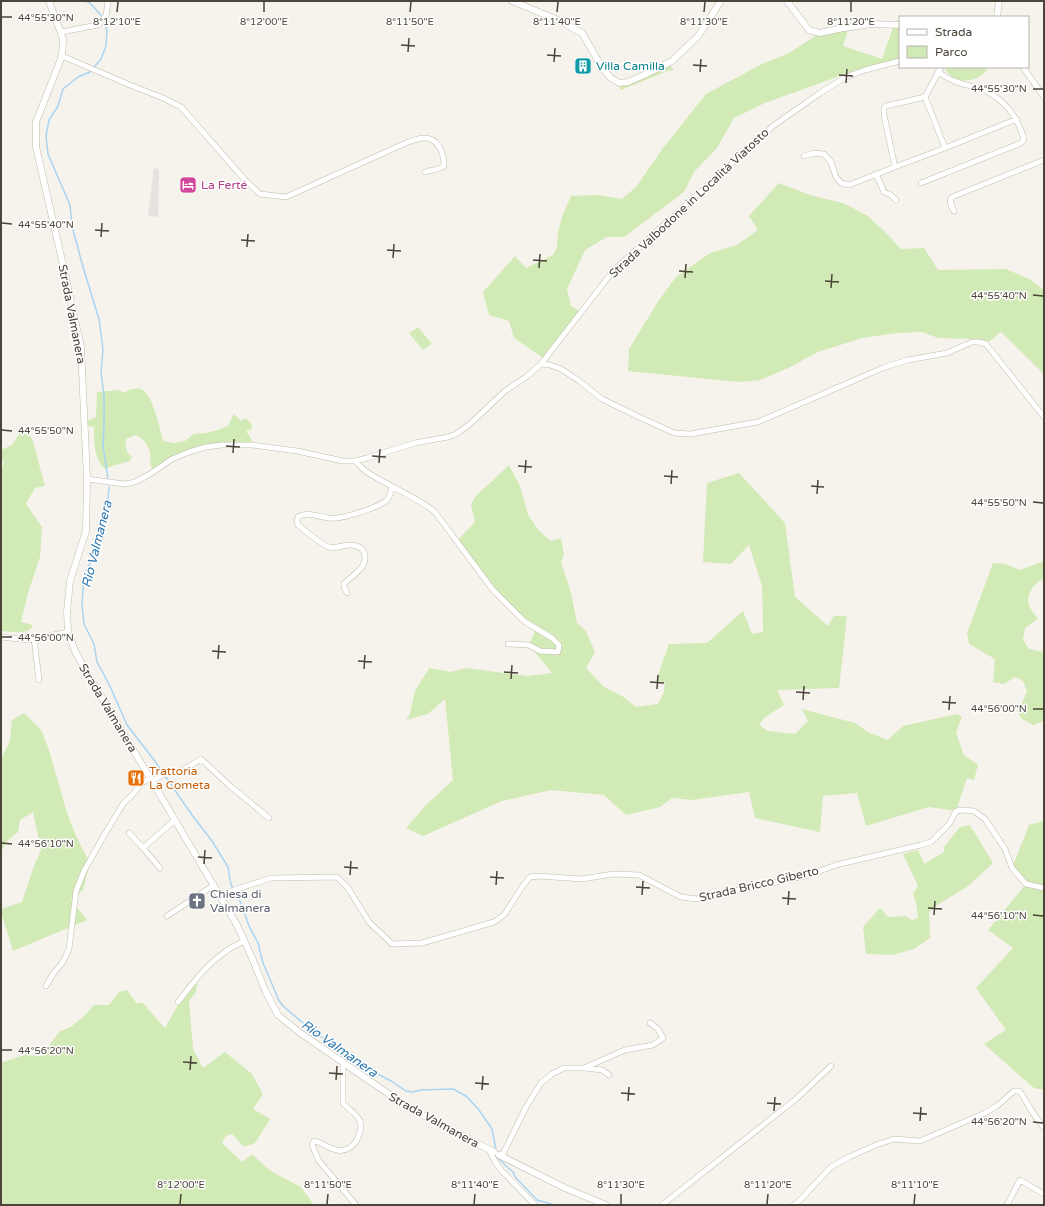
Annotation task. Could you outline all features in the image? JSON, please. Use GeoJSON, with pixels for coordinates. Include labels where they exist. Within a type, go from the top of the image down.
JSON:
{"type":"FeatureCollection","features":[{"type":"Feature","properties":{"kind":"street","name":"Strada Valmanera"},"geometry":{"type":"LineString","coordinates":[[49,1],[63,40],[62,56],[36,122],[36,147],[81,347],[87,479],[86,531],[70,581],[66,612],[68,632],[75,651],[237,925],[265,990],[278,1014],[299,1032],[409,1108],[565,1188],[606,1205]]}},
{"type":"Feature","properties":{"kind":"street"},"geometry":{"type":"LineString","coordinates":[[61,32],[98,25],[106,16],[108,1]]}},
{"type":"Feature","properties":{"kind":"street"},"geometry":{"type":"LineString","coordinates":[[512,1],[558,20],[582,33],[603,69],[611,78],[619,83],[628,82],[672,61],[698,36],[721,1]]}},
{"type":"Feature","properties":{"kind":"street"},"geometry":{"type":"LineString","coordinates":[[787,1],[809,30],[820,33],[872,24],[899,25]]}},
{"type":"Feature","properties":{"kind":"street"},"geometry":{"type":"LineString","coordinates":[[997,16],[999,1]]}},
{"type":"Feature","properties":{"kind":"street"},"geometry":{"type":"LineString","coordinates":[[62,56],[181,107],[245,180],[260,194],[286,197],[408,142],[422,138],[428,138],[434,141],[439,146],[444,159],[444,166],[439,170],[431,169],[425,172]]}},
{"type":"Feature","properties":{"kind":"street","name":"Strada Valbodone in Località Viatosto"},"geometry":{"type":"LineString","coordinates":[[87,479],[124,484],[137,481],[172,458],[206,447],[222,445],[252,445],[355,461],[415,443],[456,434],[470,424],[505,391],[526,377],[541,364],[613,271],[773,126],[820,92],[846,77],[865,70],[899,61]]}},
{"type":"Feature","properties":{"kind":"street"},"geometry":{"type":"LineString","coordinates":[[1024,68],[1044,97]]}},
{"type":"Feature","properties":{"kind":"street"},"geometry":{"type":"LineString","coordinates":[[921,183],[1021,143],[1024,138],[1017,119],[999,99],[984,90],[953,80],[940,70],[926,97],[945,148]]}},
{"type":"Feature","properties":{"kind":"street"},"geometry":{"type":"LineString","coordinates":[[894,167],[884,108],[886,106],[926,97]]}},
{"type":"Feature","properties":{"kind":"street"},"geometry":{"type":"LineString","coordinates":[[804,156],[814,153],[824,154],[831,162],[836,177],[841,184],[849,185],[1017,119]]}},
{"type":"Feature","properties":{"kind":"street"},"geometry":{"type":"LineString","coordinates":[[954,212],[950,203],[952,197],[1044,160]]}},
{"type":"Feature","properties":{"kind":"street"},"geometry":{"type":"LineString","coordinates":[[876,174],[884,192],[891,195],[896,200]]}},
{"type":"Feature","properties":{"kind":"street"},"geometry":{"type":"LineString","coordinates":[[541,364],[550,365],[561,369],[602,399],[637,416],[674,433],[690,434],[758,422],[885,367],[908,360],[947,353],[972,342],[979,342],[986,344],[1044,417]]}},
{"type":"Feature","properties":{"kind":"street"},"geometry":{"type":"LineString","coordinates":[[355,461],[365,471],[423,503],[435,512],[493,590],[524,620],[552,638],[559,646],[558,652],[540,651],[529,645],[508,644]]}},
{"type":"Feature","properties":{"kind":"street"},"geometry":{"type":"LineString","coordinates":[[347,593],[344,584],[359,571],[365,558],[364,552],[358,547],[350,545],[342,547],[327,547],[298,525],[298,516],[306,514],[328,518],[344,517],[386,501],[389,498],[392,487]]}},
{"type":"Feature","properties":{"kind":"street"},"geometry":{"type":"LineString","coordinates":[[1,637],[20,640],[68,632]]}},
{"type":"Feature","properties":{"kind":"street"},"geometry":{"type":"LineString","coordinates":[[34,638],[39,680]]}},
{"type":"Feature","properties":{"kind":"street"},"geometry":{"type":"LineString","coordinates":[[46,986],[53,974],[63,962],[69,949],[76,890],[84,871],[123,804],[135,792],[140,784],[169,771],[176,773],[180,772],[201,759],[230,786],[269,818]]}},
{"type":"Feature","properties":{"kind":"street","name":"Strada Bricco Giberto"},"geometry":{"type":"LineString","coordinates":[[219,895],[271,878],[337,877],[348,888],[369,922],[392,944],[422,943],[494,922],[504,915],[522,886],[530,877],[538,876],[582,879],[613,874],[639,875],[681,897],[697,900],[809,875],[836,865],[931,842],[949,824],[956,811],[964,810],[974,811],[985,819],[1005,849],[1012,868],[1026,884],[1044,888]]}},
{"type":"Feature","properties":{"kind":"street"},"geometry":{"type":"LineString","coordinates":[[143,848],[175,820]]}},
{"type":"Feature","properties":{"kind":"street"},"geometry":{"type":"LineString","coordinates":[[128,833],[160,868]]}},
{"type":"Feature","properties":{"kind":"street"},"geometry":{"type":"LineString","coordinates":[[166,916],[214,886]]}},
{"type":"Feature","properties":{"kind":"street"},"geometry":{"type":"LineString","coordinates":[[178,1002],[191,985],[214,961],[226,951],[245,941]]}},
{"type":"Feature","properties":{"kind":"street"},"geometry":{"type":"LineString","coordinates":[[585,1068],[625,1050],[653,1044],[664,1038],[658,1029],[650,1023]]}},
{"type":"Feature","properties":{"kind":"street"},"geometry":{"type":"LineString","coordinates":[[344,1063],[342,1103],[358,1116],[361,1121],[356,1142],[349,1149],[342,1150],[336,1150],[314,1141],[312,1145],[319,1161],[356,1205]]}},
{"type":"Feature","properties":{"kind":"street"},"geometry":{"type":"LineString","coordinates":[[662,1205],[796,1099],[831,1066]]}},
{"type":"Feature","properties":{"kind":"street"},"geometry":{"type":"LineString","coordinates":[[535,1205],[500,1170],[496,1163],[496,1153],[541,1083],[552,1074],[564,1068],[585,1068],[602,1070],[609,1075]]}},
{"type":"Feature","properties":{"kind":"street"},"geometry":{"type":"LineString","coordinates":[[794,1205],[831,1167],[849,1157],[894,1139],[920,1141],[985,1113],[997,1106],[1014,1091],[1019,1091],[1021,1093],[1044,1128]]}},
{"type":"Feature","properties":{"kind":"street"},"geometry":{"type":"LineString","coordinates":[[1007,1205],[1020,1180],[1044,1194]]}},
{"type":"Feature","properties":{"kind":"green space"},"geometry":{"type":"Polygon","coordinates":[[[894,25],[899,25],[899,59],[856,70],[765,103],[734,118],[717,148],[694,172],[684,192],[624,237],[607,237],[585,250],[567,289],[571,306],[579,311],[543,358],[514,338],[509,321],[489,315],[483,292],[515,256],[526,268],[553,255],[557,247],[558,233],[562,217],[571,196],[598,195],[622,199],[636,187],[663,148],[706,94],[762,64],[789,53],[820,33],[847,28],[847,34],[843,46],[882,59],[894,25]]]}},
{"type":"Feature","properties":{"kind":"green space"},"geometry":{"type":"Polygon","coordinates":[[[669,65],[674,70],[670,70],[621,90],[620,89],[620,85],[669,65]]]}},
{"type":"Feature","properties":{"kind":"green space"},"geometry":{"type":"Polygon","coordinates":[[[984,68],[987,70],[972,80],[960,80],[954,78],[945,69],[984,68]]]}},
{"type":"Feature","properties":{"kind":"green space"},"geometry":{"type":"Polygon","coordinates":[[[779,183],[813,196],[843,203],[868,216],[901,249],[924,248],[938,270],[1006,269],[1031,280],[1044,290],[1044,374],[1001,332],[986,344],[973,339],[938,338],[922,332],[897,333],[862,338],[818,352],[788,368],[760,380],[739,382],[628,371],[629,349],[659,300],[676,277],[710,253],[737,245],[758,230],[749,216],[779,183]]]}},
{"type":"Feature","properties":{"kind":"green space"},"geometry":{"type":"Polygon","coordinates":[[[418,327],[432,344],[423,350],[409,333],[418,327]]]}},
{"type":"Feature","properties":{"kind":"green space"},"geometry":{"type":"Polygon","coordinates":[[[131,389],[141,389],[149,398],[155,412],[163,441],[175,443],[185,441],[194,434],[218,430],[228,426],[234,414],[241,421],[246,418],[252,425],[251,430],[246,431],[252,440],[252,445],[222,445],[189,452],[153,471],[148,446],[142,439],[135,435],[126,439],[126,449],[132,457],[130,461],[105,469],[101,465],[97,455],[94,427],[88,426],[85,419],[90,420],[96,417],[97,392],[119,390],[124,393],[131,389]]]}},
{"type":"Feature","properties":{"kind":"green space"},"geometry":{"type":"Polygon","coordinates":[[[22,430],[32,438],[45,486],[35,488],[26,504],[42,527],[40,557],[28,593],[21,622],[33,625],[28,631],[14,632],[1,631],[1,474],[4,462],[1,458],[1,450],[12,445],[22,430]]]}},
{"type":"Feature","properties":{"kind":"green space"},"geometry":{"type":"Polygon","coordinates":[[[509,465],[520,486],[528,515],[540,532],[551,541],[561,538],[564,555],[561,562],[571,593],[577,623],[586,631],[595,652],[586,668],[604,687],[622,696],[636,707],[658,704],[664,692],[665,682],[656,681],[669,644],[707,643],[743,611],[752,634],[763,632],[762,586],[749,545],[731,564],[703,562],[707,483],[739,473],[785,523],[795,597],[828,626],[834,616],[847,616],[839,688],[777,690],[784,705],[764,718],[759,725],[768,731],[795,734],[808,721],[802,709],[855,723],[868,732],[888,740],[903,726],[957,714],[962,717],[956,733],[964,755],[978,765],[974,780],[967,778],[956,811],[929,807],[866,826],[857,793],[823,796],[820,832],[755,818],[749,792],[692,800],[672,798],[660,807],[626,815],[604,795],[551,790],[502,801],[423,836],[406,828],[426,805],[453,780],[445,699],[428,714],[406,720],[410,714],[415,691],[429,668],[451,672],[466,668],[527,676],[552,673],[529,645],[536,629],[505,603],[457,541],[475,522],[471,505],[475,497],[509,465]]]}},
{"type":"Feature","properties":{"kind":"green space"},"geometry":{"type":"Polygon","coordinates":[[[1044,561],[1044,578],[1034,586],[1028,597],[1031,610],[1038,619],[1025,628],[1023,640],[1029,649],[1044,652],[1044,718],[1043,721],[1033,725],[1022,719],[1017,711],[1022,704],[1027,691],[1023,681],[1015,677],[1004,684],[993,682],[995,659],[969,644],[967,633],[993,563],[1005,564],[1020,570],[1044,561]]]}},
{"type":"Feature","properties":{"kind":"green space"},"geometry":{"type":"Polygon","coordinates":[[[24,713],[41,730],[49,750],[67,813],[76,836],[90,863],[83,890],[71,900],[87,920],[13,951],[1,909],[22,902],[41,850],[33,812],[20,820],[18,832],[7,841],[1,852],[1,760],[10,740],[12,720],[24,713]]]}},
{"type":"Feature","properties":{"kind":"green space"},"geometry":{"type":"Polygon","coordinates":[[[1044,821],[1044,1090],[1034,1088],[984,1044],[1006,1030],[976,988],[1013,948],[988,930],[1026,884],[1012,868],[1029,825],[1044,821]]]}},
{"type":"Feature","properties":{"kind":"green space"},"geometry":{"type":"Polygon","coordinates":[[[970,825],[993,863],[968,886],[929,912],[930,938],[914,949],[892,955],[866,954],[863,927],[880,908],[888,917],[906,916],[912,920],[918,918],[913,893],[918,886],[903,854],[918,850],[924,864],[944,852],[944,847],[960,827],[970,825]]]}},
{"type":"Feature","properties":{"kind":"green space"},"geometry":{"type":"Polygon","coordinates":[[[198,978],[196,992],[189,1001],[193,1049],[203,1068],[225,1052],[252,1074],[263,1094],[253,1109],[270,1119],[255,1143],[244,1147],[232,1134],[226,1136],[222,1143],[242,1162],[252,1154],[268,1169],[301,1187],[314,1205],[1,1205],[1,1063],[24,1055],[42,1056],[59,1032],[72,1026],[94,1005],[109,1005],[119,992],[127,990],[137,1004],[142,1002],[165,1028],[179,1003],[198,978]]]}},
{"type":"Feature","properties":{"kind":"shaded area"},"geometry":{"type":"Polygon","coordinates":[[[154,167],[159,170],[158,217],[148,216],[154,167]]]}},
{"type":"Feature","properties":{"kind":"waterway","name":"Rio Valmanera"},"geometry":{"type":"LineString","coordinates":[[82,1],[89,2],[100,14],[107,30],[106,46],[101,59],[90,72],[78,77],[63,89],[58,106],[49,120],[46,136],[48,154],[70,205],[72,226],[99,319],[103,349],[101,373],[104,395],[103,446],[108,478]]}},
{"type":"Feature","properties":{"kind":"waterway","name":"Rio Valmanera"},"geometry":{"type":"LineString","coordinates":[[109,487],[107,510],[95,552],[84,576],[82,605],[84,624],[94,644],[97,662],[109,684],[127,725],[212,841],[228,867],[231,885],[233,888]]}},
{"type":"Feature","properties":{"kind":"waterway","name":"Rio Valmanera"},"geometry":{"type":"LineString","coordinates":[[235,892],[241,903],[249,926],[258,943],[263,963],[278,999],[283,1006],[309,1028],[364,1067],[391,1081],[406,1091],[412,1092],[421,1090],[453,1089],[466,1096],[479,1110],[492,1129],[496,1150]]}},
{"type":"Feature","properties":{"kind":"waterway","name":"Rio Valmanera"},"geometry":{"type":"LineString","coordinates":[[498,1158],[513,1172],[516,1178],[537,1200],[555,1205]]}},
{"type":"Feature","properties":{"kind":"place","name":"Villa Camilla"},"geometry":{"type":"Point","coordinates":[583,66]}},
{"type":"Feature","properties":{"kind":"place","name":"La Ferté"},"geometry":{"type":"Point","coordinates":[188,185]}},
{"type":"Feature","properties":{"kind":"place","name":"Trattoria La Cometa"},"geometry":{"type":"Point","coordinates":[136,778]}},
{"type":"Feature","properties":{"kind":"place","name":"Chiesa di Valmanera"},"geometry":{"type":"Point","coordinates":[197,901]}}]}
